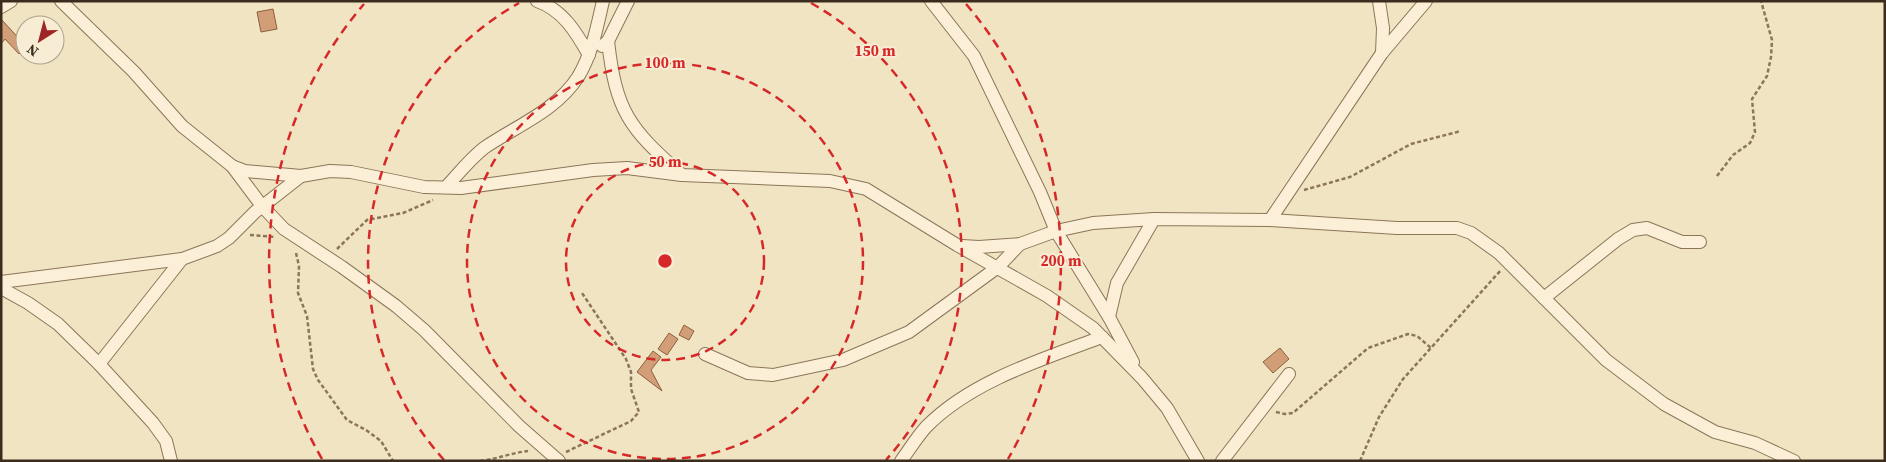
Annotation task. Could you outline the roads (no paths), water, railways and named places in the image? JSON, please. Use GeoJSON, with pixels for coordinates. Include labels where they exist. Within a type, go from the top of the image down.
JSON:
{"type":"FeatureCollection","features":[{"type":"Feature","properties":{"kind":"street"},"geometry":{"type":"LineString","coordinates":[[1,7],[10,1]]}},
{"type":"Feature","properties":{"kind":"street"},"geometry":{"type":"LineString","coordinates":[[61,1],[134,72],[182,126],[232,166],[262,206],[284,229],[396,306],[424,330],[467,376],[552,455]]}},
{"type":"Feature","properties":{"kind":"street"},"geometry":{"type":"LineString","coordinates":[[537,1],[558,12],[573,27],[588,58]]}},
{"type":"Feature","properties":{"kind":"street"},"geometry":{"type":"LineString","coordinates":[[447,186],[484,149],[548,108],[568,90],[588,58],[603,1]]}},
{"type":"Feature","properties":{"kind":"street"},"geometry":{"type":"LineString","coordinates":[[588,58],[608,41],[628,1]]}},
{"type":"Feature","properties":{"kind":"street"},"geometry":{"type":"LineString","coordinates":[[930,1],[974,56],[1040,192],[1056,231],[1109,317],[1142,378]]}},
{"type":"Feature","properties":{"kind":"street"},"geometry":{"type":"LineString","coordinates":[[1379,1],[1382,53]]}},
{"type":"Feature","properties":{"kind":"street"},"geometry":{"type":"LineString","coordinates":[[1270,220],[1382,53],[1426,1]]}},
{"type":"Feature","properties":{"kind":"street"},"geometry":{"type":"LineString","coordinates":[[608,41],[621,106],[634,128],[646,143],[682,175]]}},
{"type":"Feature","properties":{"kind":"street"},"geometry":{"type":"LineString","coordinates":[[232,166],[245,171],[302,176],[330,171],[351,172],[424,187],[447,186],[461,188],[593,170],[627,168],[682,175],[830,180],[850,184],[866,189],[957,245],[1047,296],[1102,337],[1142,378],[1167,408],[1198,461]]}},
{"type":"Feature","properties":{"kind":"street"},"geometry":{"type":"LineString","coordinates":[[1,282],[182,259],[217,246],[229,238],[262,206],[302,176]]}},
{"type":"Feature","properties":{"kind":"street"},"geometry":{"type":"LineString","coordinates":[[1109,317],[1117,283],[1154,219]]}},
{"type":"Feature","properties":{"kind":"street"},"geometry":{"type":"LineString","coordinates":[[957,245],[979,247],[1020,244],[1056,231],[1093,223],[1154,219],[1270,220],[1397,228],[1457,228],[1471,233],[1482,240],[1508,262],[1606,360],[1664,404],[1715,432],[1755,443],[1794,461]]}},
{"type":"Feature","properties":{"kind":"street"},"geometry":{"type":"LineString","coordinates":[[1544,298],[1618,239],[1633,230],[1647,228],[1682,242],[1700,242]]}},
{"type":"Feature","properties":{"kind":"street"},"geometry":{"type":"LineString","coordinates":[[705,354],[748,373],[774,375],[843,360],[909,332],[998,267],[1020,244]]}},
{"type":"Feature","properties":{"kind":"street"},"geometry":{"type":"LineString","coordinates":[[99,364],[182,259]]}},
{"type":"Feature","properties":{"kind":"street"},"geometry":{"type":"LineString","coordinates":[[1,288],[28,302],[58,324],[99,364],[153,423],[166,441],[171,461]]}},
{"type":"Feature","properties":{"kind":"street"},"geometry":{"type":"LineString","coordinates":[[901,461],[926,427],[964,397],[1031,364],[1102,337]]}},
{"type":"Feature","properties":{"kind":"street"},"geometry":{"type":"LineString","coordinates":[[1222,461],[1289,374]]}}]}
